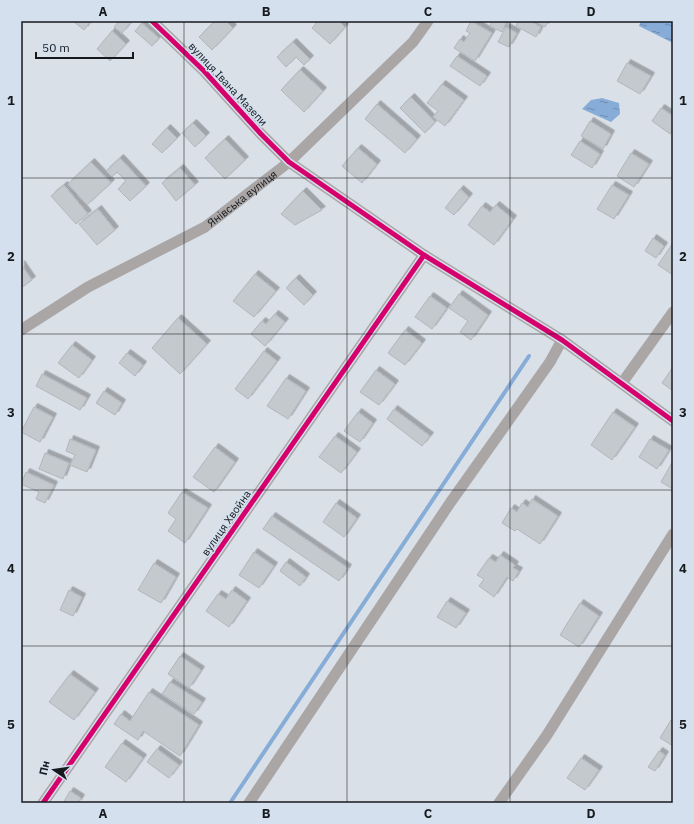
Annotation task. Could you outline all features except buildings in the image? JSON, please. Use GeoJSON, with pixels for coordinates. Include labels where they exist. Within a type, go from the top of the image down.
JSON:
{"type":"FeatureCollection","features":[{"type":"Feature","properties":{"kind":"street","name":"вулиця Івана Мазепи"},"geometry":{"type":"LineString","coordinates":[[152,21],[204,71],[261,134],[289,162],[424,255],[562,340],[673,421]]}},
{"type":"Feature","properties":{"kind":"street","name":"Янівська вулиця"},"geometry":{"type":"LineString","coordinates":[[21,330],[88,287],[205,227],[289,162],[413,42],[428,21]]}},
{"type":"Feature","properties":{"kind":"street","name":"вулиця Хвойна"},"geometry":{"type":"LineString","coordinates":[[43,803],[424,255]]}},
{"type":"Feature","properties":{"kind":"street"},"geometry":{"type":"LineString","coordinates":[[622,383],[673,312]]}},
{"type":"Feature","properties":{"kind":"street"},"geometry":{"type":"LineString","coordinates":[[249,803],[450,503],[550,362],[562,340]]}},
{"type":"Feature","properties":{"kind":"street"},"geometry":{"type":"LineString","coordinates":[[500,803],[547,735],[673,534]]}},
{"type":"Feature","properties":{"kind":"water"},"geometry":{"type":"Polygon","coordinates":[[[641,21],[673,21],[673,43],[639,26],[641,21]]]}},
{"type":"Feature","properties":{"kind":"water"},"geometry":{"type":"Polygon","coordinates":[[[602,98],[619,103],[620,114],[611,122],[582,109],[591,100],[602,98]]]}},
{"type":"Feature","properties":{"kind":"waterway"},"geometry":{"type":"LineString","coordinates":[[230,803],[529,356]]}},
{"type":"Feature","properties":{"kind":"cycle path"},"geometry":{"type":"LineString","coordinates":[[152,21],[204,71],[261,134],[289,162],[424,255],[562,340],[673,421]]}},
{"type":"Feature","properties":{"kind":"cycle path"},"geometry":{"type":"LineString","coordinates":[[43,803],[424,255]]}}]}
